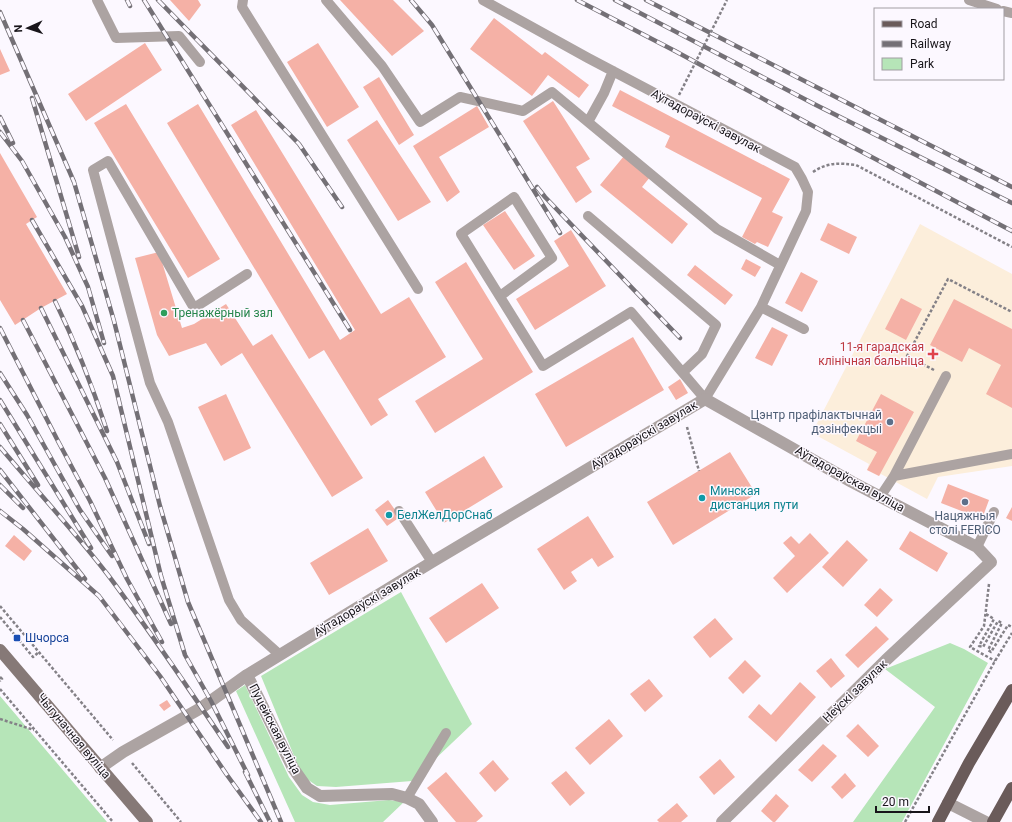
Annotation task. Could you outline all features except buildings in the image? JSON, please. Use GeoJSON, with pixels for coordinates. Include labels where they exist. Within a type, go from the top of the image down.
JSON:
{"type":"FeatureCollection","features":[{"type":"Feature","properties":{"kind":"main road","name":"Чыгуначная вуліца"},"geometry":{"type":"LineString","coordinates":[[0,650],[147,822]]}},
{"type":"Feature","properties":{"kind":"main road"},"geometry":{"type":"LineString","coordinates":[[938,822],[1012,690]]}},
{"type":"Feature","properties":{"kind":"main road"},"geometry":{"type":"LineString","coordinates":[[993,822],[1012,788]]}},
{"type":"Feature","properties":{"kind":"street","name":"Аўтадораўскі завулак"},"geometry":{"type":"LineString","coordinates":[[100,768],[123,752],[201,708],[247,675],[432,562],[684,413],[705,399]]}},
{"type":"Feature","properties":{"kind":"street","name":"Аўтадораўская вуліца"},"geometry":{"type":"LineString","coordinates":[[705,399],[880,497],[977,547],[991,562]]}},
{"type":"Feature","properties":{"kind":"street","name":"Неўскі завулак"},"geometry":{"type":"LineString","coordinates":[[722,822],[886,660],[991,562]]}},
{"type":"Feature","properties":{"kind":"street","name":"Пуцейская вуліца"},"geometry":{"type":"LineString","coordinates":[[247,675],[293,768],[307,788],[320,796],[392,794],[408,798],[418,804],[432,822]]}},
{"type":"Feature","properties":{"kind":"street"},"geometry":{"type":"LineString","coordinates":[[948,803],[986,822]]}},
{"type":"Feature","properties":{"kind":"lane"},"geometry":{"type":"LineString","coordinates":[[97,0],[116,38],[179,36],[200,62]]}},
{"type":"Feature","properties":{"kind":"lane"},"geometry":{"type":"LineString","coordinates":[[243,0],[242,7],[418,289]]}},
{"type":"Feature","properties":{"kind":"lane"},"geometry":{"type":"LineString","coordinates":[[326,0],[382,66],[420,122],[460,97],[523,111],[552,92],[717,229],[780,265]]}},
{"type":"Feature","properties":{"kind":"lane","name":"Аўтадораўскі завулак"},"geometry":{"type":"LineString","coordinates":[[483,0],[795,167],[802,179],[808,192],[806,211],[761,307],[705,399]]}},
{"type":"Feature","properties":{"kind":"lane"},"geometry":{"type":"LineString","coordinates":[[969,0],[994,8]]}},
{"type":"Feature","properties":{"kind":"lane"},"geometry":{"type":"LineString","coordinates":[[588,122],[614,71]]}},
{"type":"Feature","properties":{"kind":"lane"},"geometry":{"type":"LineString","coordinates":[[247,274],[194,308],[108,161],[93,170],[150,383],[168,422],[229,600],[241,620],[280,655]]}},
{"type":"Feature","properties":{"kind":"lane"},"geometry":{"type":"LineString","coordinates":[[500,296],[552,258],[514,197],[461,234],[543,366],[632,312],[705,399]]}},
{"type":"Feature","properties":{"kind":"lane"},"geometry":{"type":"LineString","coordinates":[[588,216],[716,325],[702,354],[683,372]]}},
{"type":"Feature","properties":{"kind":"lane"},"geometry":{"type":"LineString","coordinates":[[761,307],[804,329]]}},
{"type":"Feature","properties":{"kind":"lane"},"geometry":{"type":"LineString","coordinates":[[880,497],[894,476],[946,376]]}},
{"type":"Feature","properties":{"kind":"lane"},"geometry":{"type":"LineString","coordinates":[[894,476],[1012,454]]}},
{"type":"Feature","properties":{"kind":"lane"},"geometry":{"type":"LineString","coordinates":[[399,511],[432,562]]}},
{"type":"Feature","properties":{"kind":"lane"},"geometry":{"type":"LineString","coordinates":[[977,547],[994,512]]}},
{"type":"Feature","properties":{"kind":"lane"},"geometry":{"type":"LineString","coordinates":[[408,798],[446,733]]}},
{"type":"Feature","properties":{"kind":"path"},"geometry":{"type":"LineString","coordinates":[[679,95],[727,0]]}},
{"type":"Feature","properties":{"kind":"path"},"geometry":{"type":"LineString","coordinates":[[802,179],[821,166],[836,163],[856,165],[1012,248]]}},
{"type":"Feature","properties":{"kind":"path"},"geometry":{"type":"LineString","coordinates":[[946,376],[908,356],[948,279],[1012,312]]}},
{"type":"Feature","properties":{"kind":"path"},"geometry":{"type":"LineString","coordinates":[[684,413],[699,470]]}},
{"type":"Feature","properties":{"kind":"path"},"geometry":{"type":"LineString","coordinates":[[991,562],[984,626],[970,648],[995,661]]}},
{"type":"Feature","properties":{"kind":"path"},"geometry":{"type":"LineString","coordinates":[[0,607],[181,822]]}},
{"type":"Feature","properties":{"kind":"path"},"geometry":{"type":"LineString","coordinates":[[986,614],[994,618],[979,646],[983,647],[998,621],[1002,623],[988,650],[991,652],[1008,625],[1012,627]]}},
{"type":"Feature","properties":{"kind":"path"},"geometry":{"type":"LineString","coordinates":[[0,617],[33,657],[39,652]]}},
{"type":"Feature","properties":{"kind":"path"},"geometry":{"type":"LineString","coordinates":[[905,822],[1012,633]]}},
{"type":"Feature","properties":{"kind":"path"},"geometry":{"type":"LineString","coordinates":[[0,677],[2,680],[0,681]]}},
{"type":"Feature","properties":{"kind":"path"},"geometry":{"type":"LineString","coordinates":[[0,689],[113,822]]}},
{"type":"Feature","properties":{"kind":"path"},"geometry":{"type":"LineString","coordinates":[[0,720],[35,730]]}},
{"type":"Feature","properties":{"kind":"shaded area","name":"11-я гарадская клінічная бальніца"},"geometry":{"type":"Polygon","coordinates":[[[920,224],[1012,274],[1012,466],[938,477],[927,499],[881,474],[879,476],[867,470],[869,464],[812,433],[920,224]]]}},
{"type":"Feature","properties":{"kind":"green space"},"geometry":{"type":"Polygon","coordinates":[[[401,592],[472,724],[412,781],[336,787],[317,786],[304,777],[261,676],[401,592]]]}},
{"type":"Feature","properties":{"kind":"green space"},"geometry":{"type":"Polygon","coordinates":[[[950,643],[964,649],[988,663],[902,822],[853,822],[935,707],[885,669],[950,643]]]}},
{"type":"Feature","properties":{"kind":"green space"},"geometry":{"type":"Polygon","coordinates":[[[245,685],[289,777],[302,795],[313,802],[330,805],[389,800],[404,802],[383,822],[295,822],[236,691],[245,685]]]}},
{"type":"Feature","properties":{"kind":"green space"},"geometry":{"type":"Polygon","coordinates":[[[0,696],[107,822],[0,822],[0,696]]]}},
{"type":"Feature","properties":{"kind":"railway"},"geometry":{"type":"LineString","coordinates":[[127,0],[130,6]]}},
{"type":"Feature","properties":{"kind":"railway"},"geometry":{"type":"LineString","coordinates":[[144,0],[350,330]]}},
{"type":"Feature","properties":{"kind":"railway"},"geometry":{"type":"LineString","coordinates":[[158,0],[299,144],[342,207]]}},
{"type":"Feature","properties":{"kind":"railway"},"geometry":{"type":"LineString","coordinates":[[411,0],[432,25],[560,233]]}},
{"type":"Feature","properties":{"kind":"railway"},"geometry":{"type":"LineString","coordinates":[[577,0],[1012,231]]}},
{"type":"Feature","properties":{"kind":"railway"},"geometry":{"type":"LineString","coordinates":[[615,0],[816,105],[1012,203]]}},
{"type":"Feature","properties":{"kind":"railway"},"geometry":{"type":"LineString","coordinates":[[646,0],[1012,187]]}},
{"type":"Feature","properties":{"kind":"railway"},"geometry":{"type":"LineString","coordinates":[[0,12],[74,182],[114,321],[160,506],[188,602],[281,822]]}},
{"type":"Feature","properties":{"kind":"railway"},"geometry":{"type":"LineString","coordinates":[[32,98],[79,257]]}},
{"type":"Feature","properties":{"kind":"railway"},"geometry":{"type":"LineString","coordinates":[[0,117],[13,143]]}},
{"type":"Feature","properties":{"kind":"railway"},"geometry":{"type":"LineString","coordinates":[[0,132],[22,161],[65,237],[88,287],[104,343]]}},
{"type":"Feature","properties":{"kind":"railway"},"geometry":{"type":"LineString","coordinates":[[537,187],[680,338]]}},
{"type":"Feature","properties":{"kind":"railway"},"geometry":{"type":"LineString","coordinates":[[32,220],[82,306],[113,376],[161,576],[185,655],[211,701],[248,775]]}},
{"type":"Feature","properties":{"kind":"railway"},"geometry":{"type":"LineString","coordinates":[[55,301],[70,333],[96,397],[107,431]]}},
{"type":"Feature","properties":{"kind":"railway"},"geometry":{"type":"LineString","coordinates":[[41,308],[117,462],[149,544]]}},
{"type":"Feature","properties":{"kind":"railway"},"geometry":{"type":"LineString","coordinates":[[23,320],[105,478],[171,624]]}},
{"type":"Feature","properties":{"kind":"railway"},"geometry":{"type":"LineString","coordinates":[[0,328],[90,501],[127,579],[162,642]]}},
{"type":"Feature","properties":{"kind":"railway"},"geometry":{"type":"LineString","coordinates":[[0,373],[27,415],[80,510],[112,556]]}},
{"type":"Feature","properties":{"kind":"railway"},"geometry":{"type":"LineString","coordinates":[[0,400],[91,548]]}},
{"type":"Feature","properties":{"kind":"railway"},"geometry":{"type":"LineString","coordinates":[[0,424],[38,485]]}},
{"type":"Feature","properties":{"kind":"railway"},"geometry":{"type":"LineString","coordinates":[[0,447],[108,575],[228,747]]}},
{"type":"Feature","properties":{"kind":"railway"},"geometry":{"type":"LineString","coordinates":[[0,470],[85,579]]}},
{"type":"Feature","properties":{"kind":"railway"},"geometry":{"type":"LineString","coordinates":[[0,485],[23,508]]}},
{"type":"Feature","properties":{"kind":"railway"},"geometry":{"type":"LineString","coordinates":[[0,511],[23,529],[99,596],[160,676],[227,775],[261,822]]}},
{"type":"Feature","properties":{"kind":"railway"},"geometry":{"type":"LineString","coordinates":[[245,772],[270,822]]}},
{"type":"Feature","properties":{"kind":"place","name":"Тренажёрный зал"},"geometry":{"type":"Point","coordinates":[164,313]}},
{"type":"Feature","properties":{"kind":"place","name":"11-я гарадская клінічная бальніца"},"geometry":{"type":"Point","coordinates":[933,354]}},
{"type":"Feature","properties":{"kind":"place","name":"Цэнтр прафілактычнай дэзінфекцыі"},"geometry":{"type":"Point","coordinates":[890,422]}},
{"type":"Feature","properties":{"kind":"place","name":"Минская дистанция пути"},"geometry":{"type":"Point","coordinates":[702,498]}},
{"type":"Feature","properties":{"kind":"place","name":"Нацяжныя столі FERICO"},"geometry":{"type":"Point","coordinates":[965,502]}},
{"type":"Feature","properties":{"kind":"place","name":"БелЖелДорСнаб"},"geometry":{"type":"Point","coordinates":[389,515]}},
{"type":"Feature","properties":{"kind":"place","name":"Шчорса"},"geometry":{"type":"Point","coordinates":[17,638]}}]}
